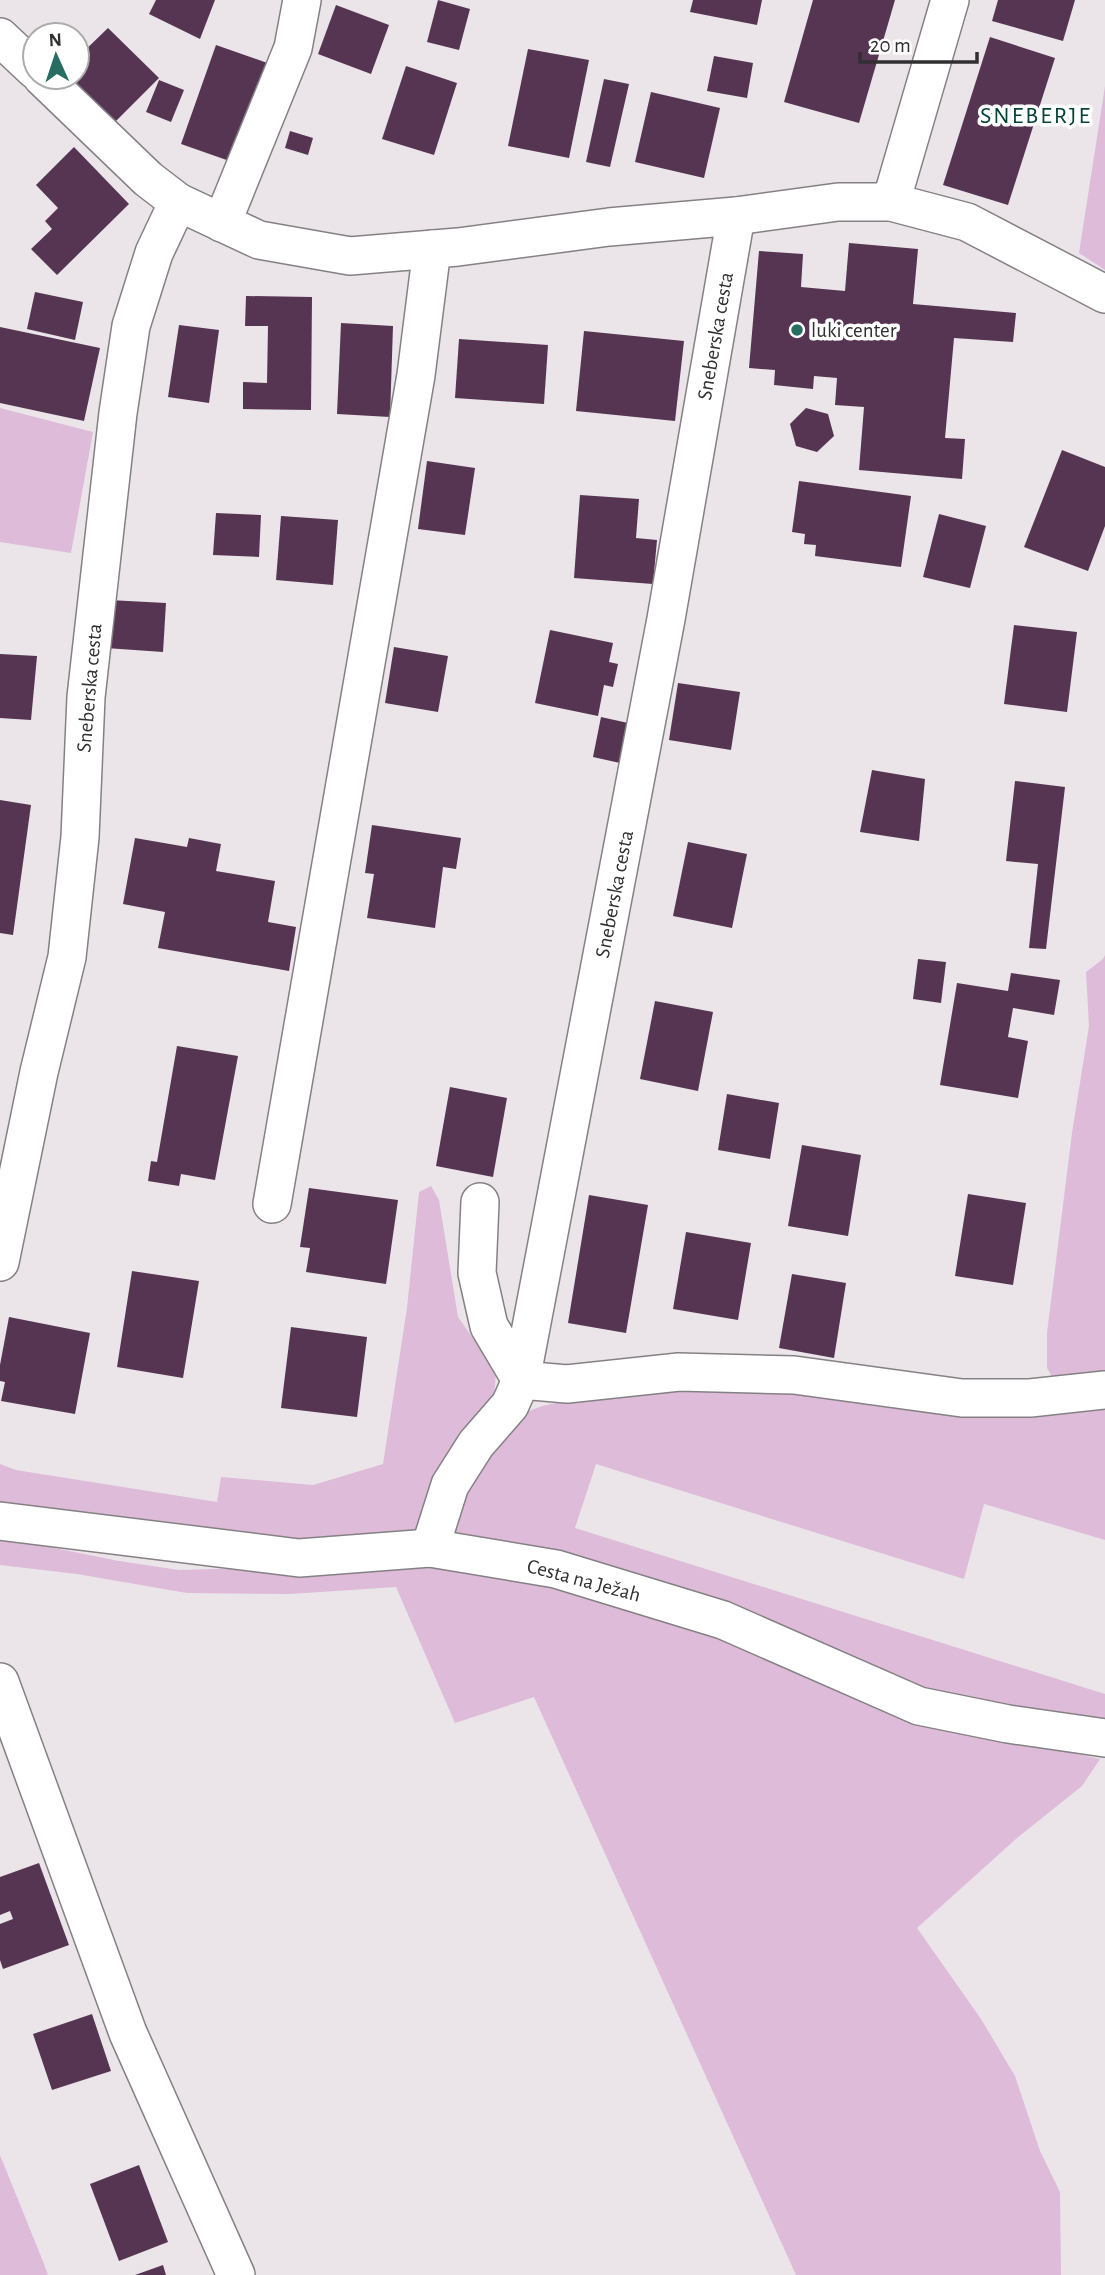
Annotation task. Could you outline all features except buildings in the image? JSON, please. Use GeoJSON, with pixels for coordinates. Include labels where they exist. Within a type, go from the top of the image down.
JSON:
{"type":"FeatureCollection","features":[{"type":"Feature","properties":{"kind":"street"},"geometry":{"type":"LineString","coordinates":[[222,222],[293,48],[302,0]]}},
{"type":"Feature","properties":{"kind":"street"},"geometry":{"type":"LineString","coordinates":[[891,202],[950,0]]}},
{"type":"Feature","properties":{"kind":"street"},"geometry":{"type":"LineString","coordinates":[[0,37],[21,57]]}},
{"type":"Feature","properties":{"kind":"street"},"geometry":{"type":"LineString","coordinates":[[57,91],[148,179],[178,202],[259,240],[350,256],[432,249],[609,227],[736,216],[838,202],[891,202],[967,222],[1105,294]]}},
{"type":"Feature","properties":{"kind":"street","name":"Sneberska cesta"},"geometry":{"type":"LineString","coordinates":[[0,1262],[39,1072],[67,957],[80,837],[86,697],[116,426],[131,327],[154,253],[178,202]]}},
{"type":"Feature","properties":{"kind":"street","name":"Sneberska cesta"},"geometry":{"type":"LineString","coordinates":[[430,1548],[450,1485],[476,1444],[510,1405],[521,1380],[666,619],[736,216]]}},
{"type":"Feature","properties":{"kind":"street"},"geometry":{"type":"LineString","coordinates":[[272,1204],[416,375],[432,249]]}},
{"type":"Feature","properties":{"kind":"street"},"geometry":{"type":"LineString","coordinates":[[480,1202],[477,1273],[489,1325],[521,1380],[568,1384],[679,1372],[794,1376],[962,1398],[1030,1398],[1105,1390]]}},
{"type":"Feature","properties":{"kind":"street","name":"Cesta na Ježah"},"geometry":{"type":"LineString","coordinates":[[0,1521],[299,1558],[430,1548],[556,1569],[723,1620],[919,1706],[1008,1724],[1105,1738]]}},
{"type":"Feature","properties":{"kind":"street"},"geometry":{"type":"LineString","coordinates":[[0,1682],[128,2033],[236,2275]]}},
{"type":"Feature","properties":{"kind":"shaded area"},"geometry":{"type":"Polygon","coordinates":[[[1105,86],[1105,270],[1079,253],[1105,86]]]}},
{"type":"Feature","properties":{"kind":"shaded area"},"geometry":{"type":"Polygon","coordinates":[[[0,408],[93,432],[71,553],[0,542],[0,408]]]}},
{"type":"Feature","properties":{"kind":"shaded area"},"geometry":{"type":"Polygon","coordinates":[[[1105,955],[1105,1383],[1057,1385],[1047,1368],[1047,1333],[1072,1133],[1089,1026],[1086,972],[1105,955]]]}},
{"type":"Feature","properties":{"kind":"shaded area"},"geometry":{"type":"Polygon","coordinates":[[[431,1186],[439,1200],[458,1317],[496,1371],[494,1400],[431,1514],[414,1533],[335,1547],[0,1512],[0,1464],[16,1470],[217,1502],[221,1477],[313,1485],[383,1464],[407,1308],[419,1192],[431,1186]]]}},
{"type":"Feature","properties":{"kind":"shaded area"},"geometry":{"type":"Polygon","coordinates":[[[693,1387],[1105,1400],[1105,1540],[984,1504],[964,1579],[596,1464],[575,1528],[1105,1694],[1105,1738],[1066,1732],[469,1549],[456,1532],[456,1515],[470,1475],[511,1418],[542,1406],[583,1397],[693,1387]]]}},
{"type":"Feature","properties":{"kind":"shaded area"},"geometry":{"type":"Polygon","coordinates":[[[0,1537],[179,1570],[407,1564],[586,1585],[926,1720],[1100,1759],[1082,1786],[1017,1838],[917,1928],[981,2019],[1015,2076],[1040,2151],[1060,2192],[1061,2275],[796,2275],[534,1697],[455,1723],[396,1587],[290,1594],[187,1593],[77,1574],[0,1565],[0,1537]]]}},
{"type":"Feature","properties":{"kind":"shaded area"},"geometry":{"type":"Polygon","coordinates":[[[0,2155],[44,2264],[48,2275],[0,2275],[0,2155]]]}},
{"type":"Feature","properties":{"kind":"place","name":"luki center"},"geometry":{"type":"Point","coordinates":[797,330]}},
{"type":"Feature","properties":{"kind":"district","name":"SNEBERJE"},"geometry":{"type":"Point","coordinates":[1036,115]}}]}
